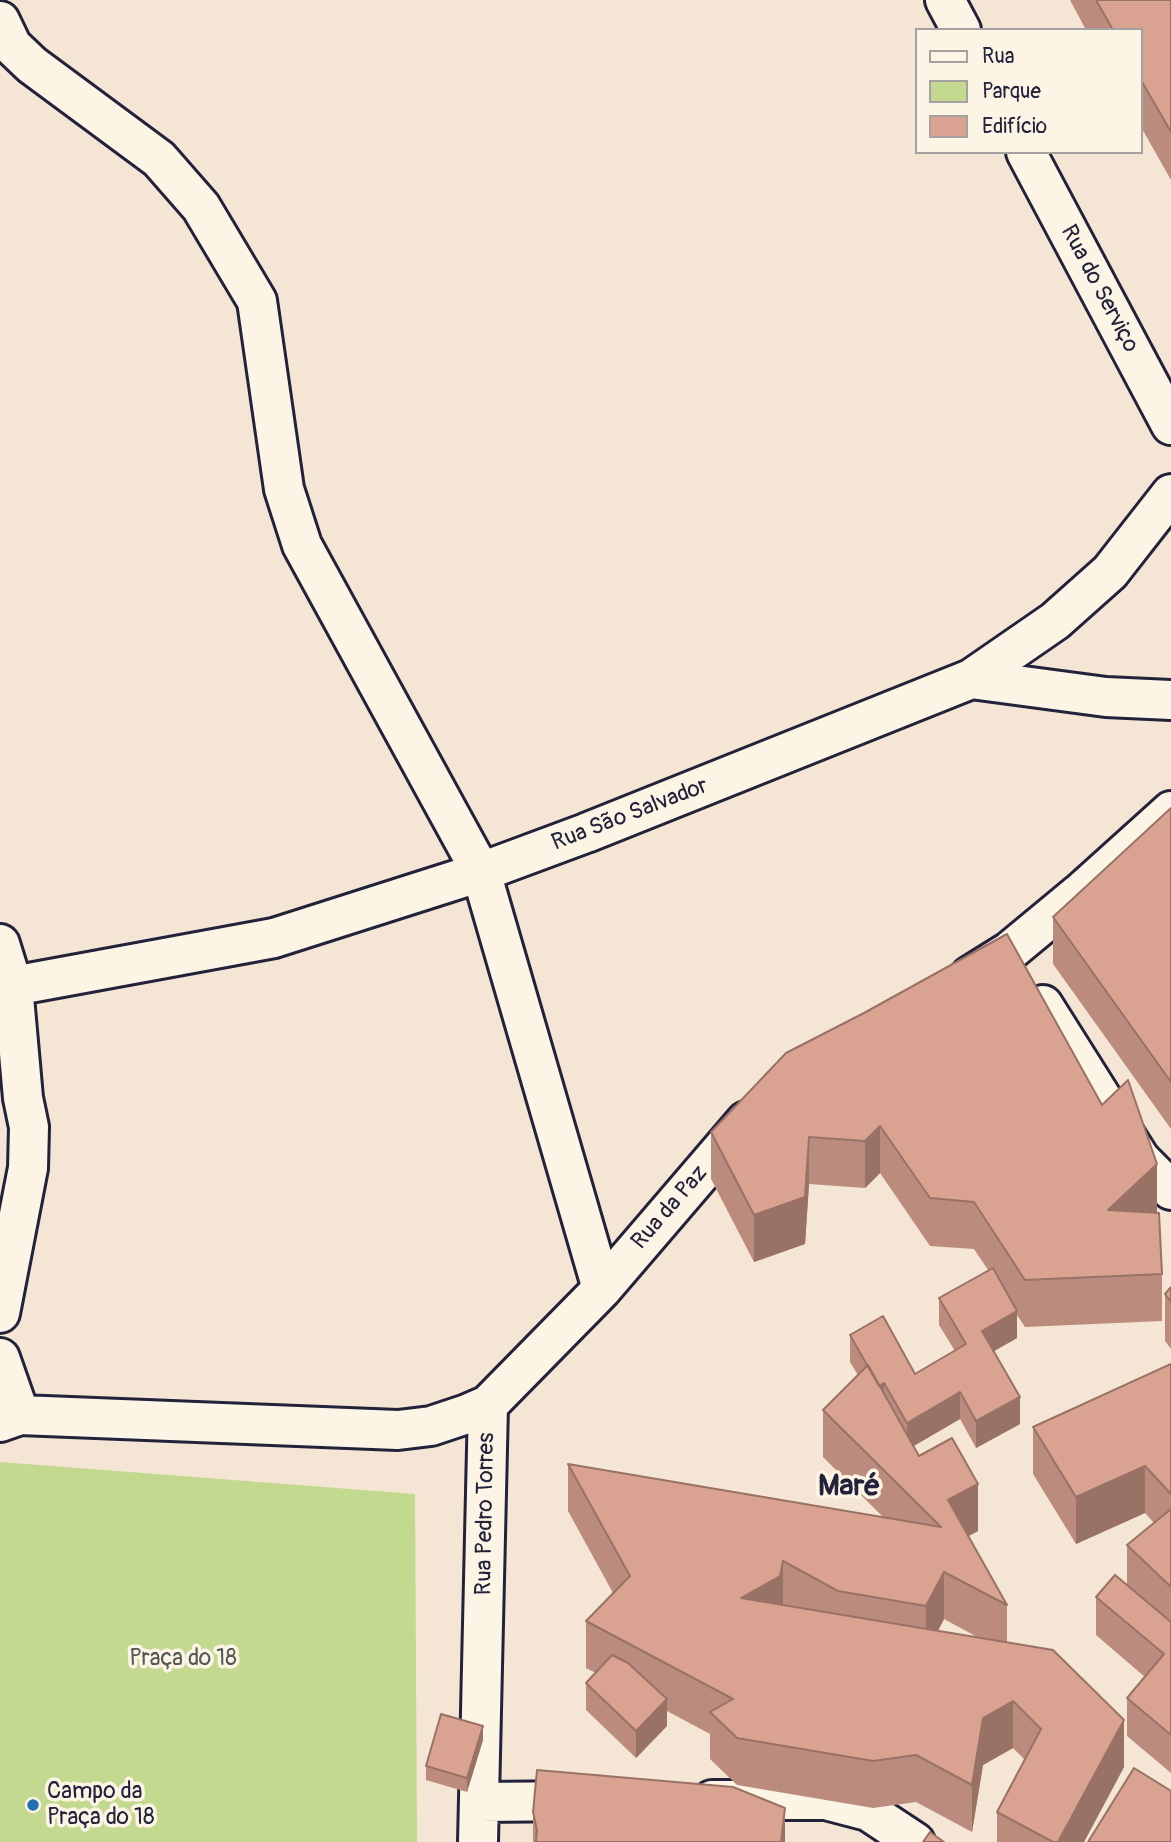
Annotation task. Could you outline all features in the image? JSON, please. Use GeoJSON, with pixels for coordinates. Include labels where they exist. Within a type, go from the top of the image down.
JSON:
{"type":"FeatureCollection","features":[{"type":"Feature","properties":{"kind":"street"},"geometry":{"type":"LineString","coordinates":[[945,0],[960,28]]}},
{"type":"Feature","properties":{"kind":"street"},"geometry":{"type":"LineString","coordinates":[[0,21],[12,46],[32,65],[159,159],[201,207],[257,300],[284,489],[302,545],[481,872],[602,1289]]}},
{"type":"Feature","properties":{"kind":"street","name":"Rua do Serviço"},"geometry":{"type":"LineString","coordinates":[[1027,154],[1171,425]]}},
{"type":"Feature","properties":{"kind":"street","name":"Rua São Salvador"},"geometry":{"type":"LineString","coordinates":[[13,986],[274,938],[481,872],[586,833],[971,679],[1055,621],[1110,572],[1171,494]]}},
{"type":"Feature","properties":{"kind":"street"},"geometry":{"type":"LineString","coordinates":[[971,679],[1106,697],[1171,700]]}},
{"type":"Feature","properties":{"kind":"street"},"geometry":{"type":"LineString","coordinates":[[938,994],[1010,951],[1080,893],[1171,811]]}},
{"type":"Feature","properties":{"kind":"street"},"geometry":{"type":"LineString","coordinates":[[0,944],[13,986],[23,1098],[29,1127],[28,1168],[0,1313]]}},
{"type":"Feature","properties":{"kind":"street"},"geometry":{"type":"LineString","coordinates":[[1010,951],[1140,1159],[1171,1190]]}},
{"type":"Feature","properties":{"kind":"street","name":"Rua da Paz"},"geometry":{"type":"LineString","coordinates":[[488,1405],[602,1289],[773,1091]]}},
{"type":"Feature","properties":{"kind":"street"},"geometry":{"type":"LineString","coordinates":[[0,1358],[10,1418]]}},
{"type":"Feature","properties":{"kind":"street","name":"Rua Pedro Torres"},"geometry":{"type":"LineString","coordinates":[[10,1418],[398,1430],[431,1426],[488,1405],[478,1842]]}},
{"type":"Feature","properties":{"kind":"street"},"geometry":{"type":"LineString","coordinates":[[673,1801],[826,1800],[868,1811],[915,1842]]}},
{"type":"Feature","properties":{"kind":"street"},"geometry":{"type":"LineString","coordinates":[[479,1801],[618,1801]]}},
{"type":"Feature","properties":{"kind":"green space","name":"Praça do 18"},"geometry":{"type":"Polygon","coordinates":[[[0,1462],[415,1494],[417,1842],[0,1842],[0,1462]]]}},
{"type":"Feature","properties":{"kind":"building"},"geometry":{"type":"Polygon","coordinates":[[[1096,0],[1171,0],[1171,132],[1143,83],[1143,28],[1112,28],[1096,0]]]}},
{"type":"Feature","properties":{"kind":"building"},"geometry":{"type":"Polygon","coordinates":[[[1171,808],[1171,1082],[1053,917],[1171,808]]]}},
{"type":"Feature","properties":{"kind":"building"},"geometry":{"type":"Polygon","coordinates":[[[1007,934],[1102,1105],[1128,1080],[1157,1164],[1108,1210],[1159,1213],[1162,1274],[1025,1280],[974,1202],[930,1198],[880,1126],[865,1141],[809,1137],[805,1197],[754,1215],[711,1132],[786,1053],[1007,934]]]}},
{"type":"Feature","properties":{"kind":"building"},"geometry":{"type":"Polygon","coordinates":[[[993,1268],[1017,1311],[982,1331],[1020,1397],[976,1421],[960,1392],[907,1423],[884,1383],[879,1386],[850,1335],[883,1316],[915,1374],[966,1344],[939,1298],[993,1268]]]}},
{"type":"Feature","properties":{"kind":"building"},"geometry":{"type":"Polygon","coordinates":[[[1171,1287],[1171,1302],[1165,1294],[1171,1287]]]}},
{"type":"Feature","properties":{"kind":"building"},"geometry":{"type":"Polygon","coordinates":[[[1171,1364],[1171,1494],[1145,1466],[1076,1497],[1033,1427],[1171,1364]]]}},
{"type":"Feature","properties":{"kind":"building"},"geometry":{"type":"Polygon","coordinates":[[[868,1365],[919,1456],[952,1438],[978,1484],[948,1500],[1007,1605],[944,1572],[926,1606],[838,1591],[783,1561],[780,1576],[741,1598],[1053,1650],[1124,1720],[1058,1842],[1053,1842],[997,1812],[1041,1729],[1013,1701],[983,1718],[972,1785],[916,1755],[873,1761],[737,1738],[710,1712],[733,1699],[586,1621],[630,1576],[568,1464],[941,1527],[823,1410],[868,1365]]]}},
{"type":"Feature","properties":{"kind":"building"},"geometry":{"type":"Polygon","coordinates":[[[1171,1509],[1171,1587],[1127,1545],[1171,1509]]]}},
{"type":"Feature","properties":{"kind":"building"},"geometry":{"type":"Polygon","coordinates":[[[1115,1575],[1171,1622],[1171,1735],[1127,1698],[1164,1654],[1096,1597],[1115,1575]]]}},
{"type":"Feature","properties":{"kind":"building"},"geometry":{"type":"Polygon","coordinates":[[[612,1655],[628,1663],[667,1699],[636,1731],[586,1683],[612,1655]]]}},
{"type":"Feature","properties":{"kind":"building"},"geometry":{"type":"Polygon","coordinates":[[[441,1714],[483,1726],[467,1778],[426,1766],[441,1714]]]}},
{"type":"Feature","properties":{"kind":"building"},"geometry":{"type":"Polygon","coordinates":[[[1134,1768],[1171,1791],[1171,1842],[1088,1842],[1134,1768]]]}},
{"type":"Feature","properties":{"kind":"building"},"geometry":{"type":"Polygon","coordinates":[[[537,1770],[733,1787],[785,1808],[781,1842],[536,1842],[537,1830],[533,1812],[537,1770]]]}},
{"type":"Feature","properties":{"kind":"building"},"geometry":{"type":"Polygon","coordinates":[[[930,1832],[944,1842],[923,1842],[930,1832]]]}},
{"type":"Feature","properties":{"kind":"place","name":"Campo da Praça do 18"},"geometry":{"type":"Point","coordinates":[33,1805]}},
{"type":"Feature","properties":{"kind":"district","name":"Maré"},"geometry":{"type":"Point","coordinates":[849,1487]}}]}
